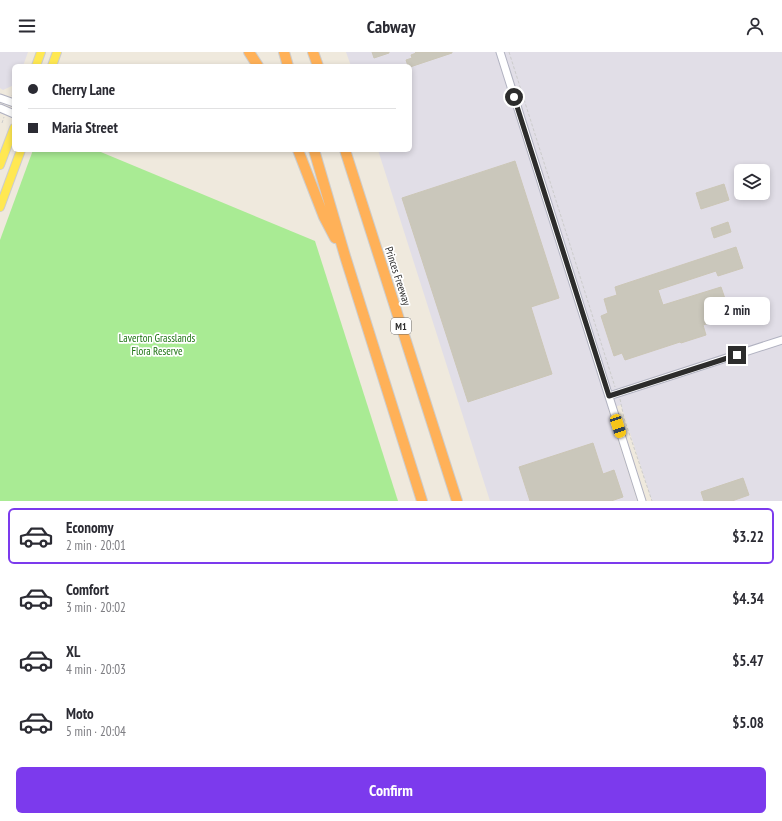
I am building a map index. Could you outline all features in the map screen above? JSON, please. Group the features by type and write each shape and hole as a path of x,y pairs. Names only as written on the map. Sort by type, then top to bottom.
{"highway":[{"path":"249,52 257,64"},
{"path":"284,52 287,64"},
{"path":"314,52 318,64"},
{"path":"299,152 324,217 345,256"},
{"path":"315,152 345,256 422,501"},
{"name":"Princes Freeway","path":"346,152 457,501"}],"main road":[{"path":"37,64 41,52"},
{"path":"53,64 57,52"},
{"path":"0,165 12,133"},
{"path":"0,207 20,152"}],"street":[{"path":"500,52 642,501"},
{"path":"0,98 12,102"},
{"path":"0,108 12,113"},
{"path":"609,396 782,340"}],"path":[{"path":"509,52 621,402 624,418 652,501"}],"shaded area":[{"path":"0,52 28,52 24,64 12,64 12,86 3,90 0,88"},
{"path":"346,52 782,52 782,501 652,501 621,405 608,409 637,501 490,501 379,152 412,152 412,64 350,64"}],"green space":[{"name":"Laverton Grasslands Flora Reserve","path":"32,152 101,152 315,241 398,501 0,501 0,240"}],"building":[{"path":"372,52 389,52 389,53 374,58"},
{"path":"415,52 452,52 412,66 412,64 407,64 406,60 412,58 411,55 416,53"},
{"path":"515,161 559,298 531,307 552,374 468,402 402,198"},
{"path":"724,184 729,200 701,209 696,193"},
{"path":"728,222 731,232 714,238 711,228"},
{"path":"736,247 743,268 718,276 716,271 658,290 663,305 721,287 731,316 703,325 706,335 625,360 622,353 614,356 601,316 608,313 604,299 617,295 615,287"},
{"path":"593,443 603,474 614,470 623,497 611,501 530,501 519,467"},
{"path":"743,478 749,495 732,501 704,501 701,492"}],"route":[{"path":"514,97 609,396 737,355"}]}
